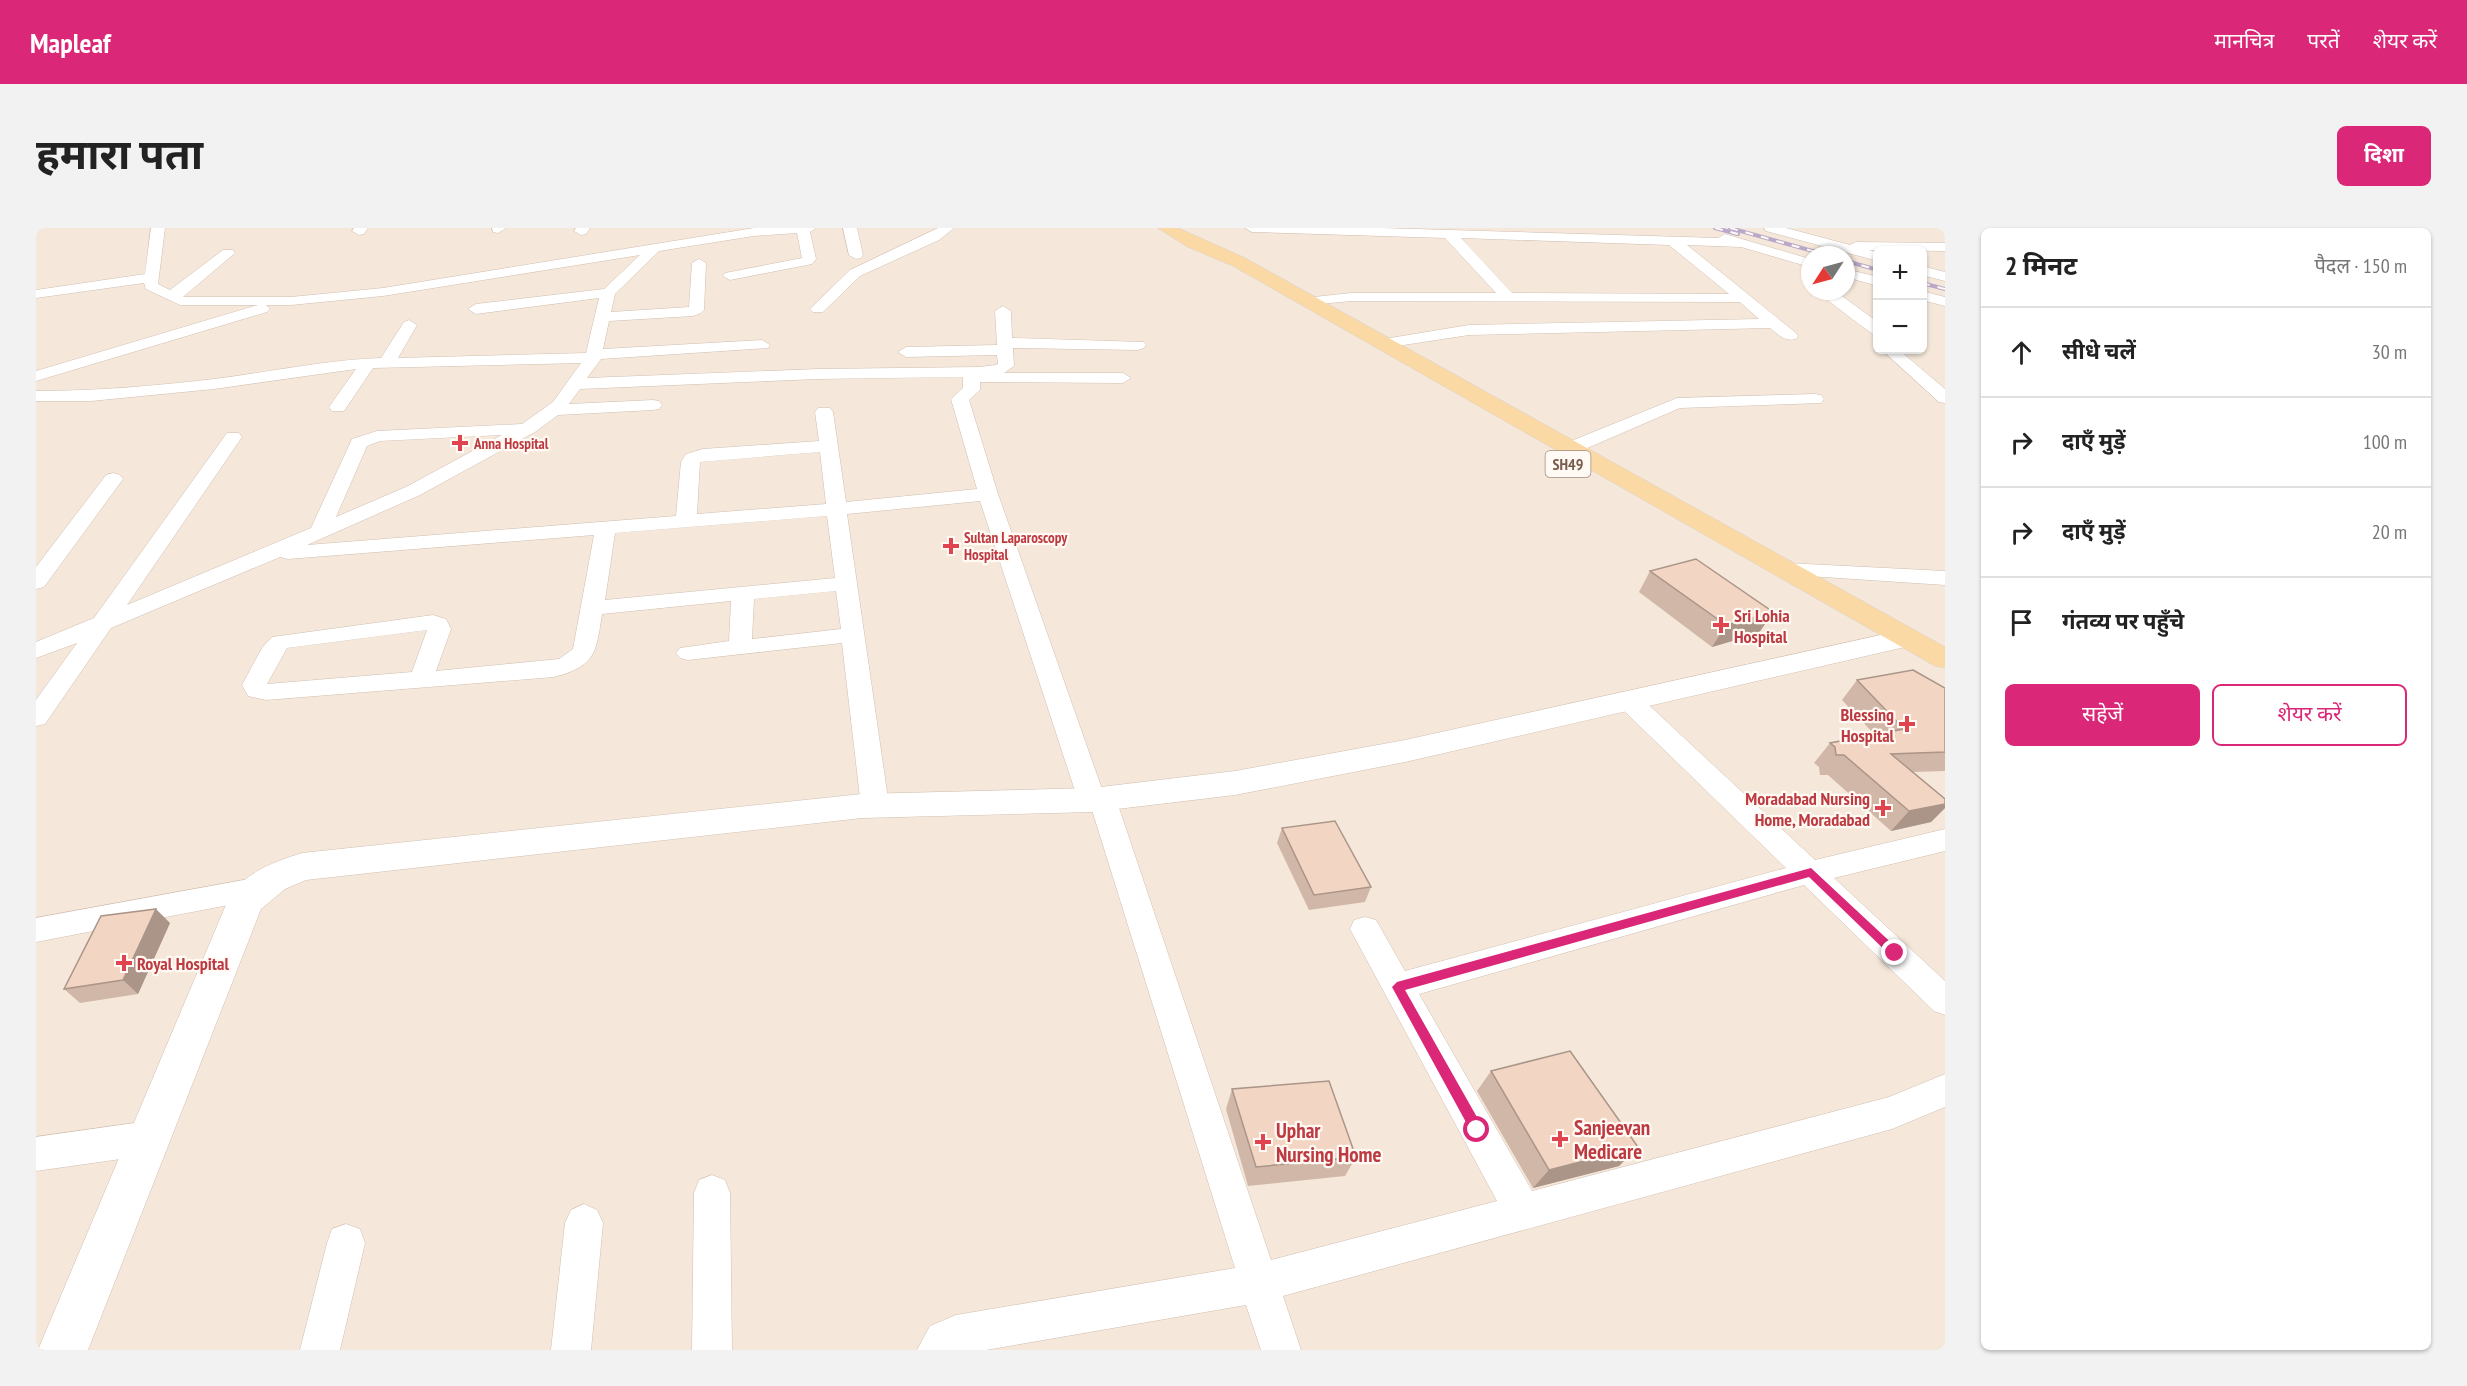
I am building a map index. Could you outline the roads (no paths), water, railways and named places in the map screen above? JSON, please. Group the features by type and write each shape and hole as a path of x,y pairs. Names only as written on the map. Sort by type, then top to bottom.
{"main road":[{"name":"SH49","path":"1167,228 1194,243 1239,262 1310,301 1786,569 1894,641 1945,682"},
{"name":"SH49","path":"1194,243 1219,264 1894,641 1945,659"}],"street":[{"path":"158,228 152,286 180,301 291,300 383,292 754,232 808,228"},
{"path":"733,228 754,232"},
{"path":"730,276 807,261 809,259 802,228"},
{"path":"850,228 856,255"},
{"path":"818,309 855,273 934,237 947,228"},
{"path":"1252,228 1742,243"},
{"path":"1690,228 1767,250 1801,267"},
{"path":"1771,228 1799,232 1835,245 1873,251"},
{"path":"1916,233 1943,247"},
{"path":"1858,234 1873,248"},
{"path":"1450,235 1509,298"},
{"path":"1673,241 1790,336"},
{"path":"36,651 269,554 412,491 526,429 559,406 593,356 608,293 656,247"},
{"path":"1927,248 1943,247"},
{"path":"171,297 228,253"},
{"path":"494,274 497,258"},
{"path":"603,317 696,310 699,263"},
{"path":"1927,271 1945,276"},
{"path":"1855,276 1873,281"},
{"path":"36,294 153,277"},
{"path":"476,309 608,293"},
{"path":"1927,296 1945,302"},
{"path":"1310,301 1339,297 1742,297"},
{"path":"1421,297 1454,331"},
{"path":"36,376 291,300"},
{"path":"1838,300 1873,326"},
{"path":"974,375 1006,366 1003,311"},
{"path":"1384,343 1454,331 1773,323"},
{"path":"386,364 410,325"},
{"path":"36,396 113,394 214,384 348,364 593,356 762,345"},
{"path":"906,352 1004,347 1138,345"},
{"path":"1895,354 1945,398"},
{"path":"338,407 368,364"},
{"path":"574,384 818,375 1123,378"},
{"path":"974,375 971,390 960,399 988,494 1097,800 1281,1350"},
{"path":"1571,448 1677,403 1815,399"},
{"path":"553,410 653,405"},
{"path":"824,412 875,806"},
{"path":"320,531 359,443 366,439 377,436 526,429"},
{"path":"36,718 107,620 233,437"},
{"path":"686,520 690,462 693,458 704,455 828,446"},
{"path":"36,582 113,479"},
{"path":"269,554 836,509 988,494"},
{"path":"421,680 439,629 438,624 433,622 280,642 274,648 254,685 257,690 267,692 421,680 554,669 567,665 579,659 585,650 606,526"},
{"path":"1786,569 1945,578"},
{"path":"592,608 846,583"},
{"path":"740,647 743,593"},
{"path":"688,653 853,635"},
{"path":"63,1350 246,900 272,879 302,867 875,806 1097,800 1234,783 1394,753 1894,641"},
{"path":"1628,700 1945,1001"},
{"path":"1397,987 1811,873 1945,840"},
{"path":"36,930 260,889"},
{"path":"1365,929 1523,1212"},
{"path":"937,1350 944,1340 956,1335 1259,1283 1892,1113 1945,1090"},
{"path":"36,1154 149,1138"},
{"path":"712,1193 712,1350"},
{"path":"571,1350 584,1223"},
{"path":"320,1350 346,1243"}],"railway":[{"path":"1715,228 1738,234"},
{"path":"1730,228 1801,248"},
{"path":"1855,264 1873,269"},
{"path":"1927,284 1945,289"}],"place":[{"name":"Anna Hospital","path":"460,443"},
{"name":"Sultan Laparoscopy Hospital","path":"951,546"},
{"name":"Sri Lohia Hospital","path":"1721,625"},
{"name":"Blessing Hospital","path":"1907,724"},
{"name":"Moradabad Nursing Home, Moradabad","path":"1883,808"},
{"name":"Royal Hospital","path":"124,963"},
{"name":"Sanjeevan Medicare","path":"1560,1139"},
{"name":"Uphar Nursing Home","path":"1263,1142"}]}
